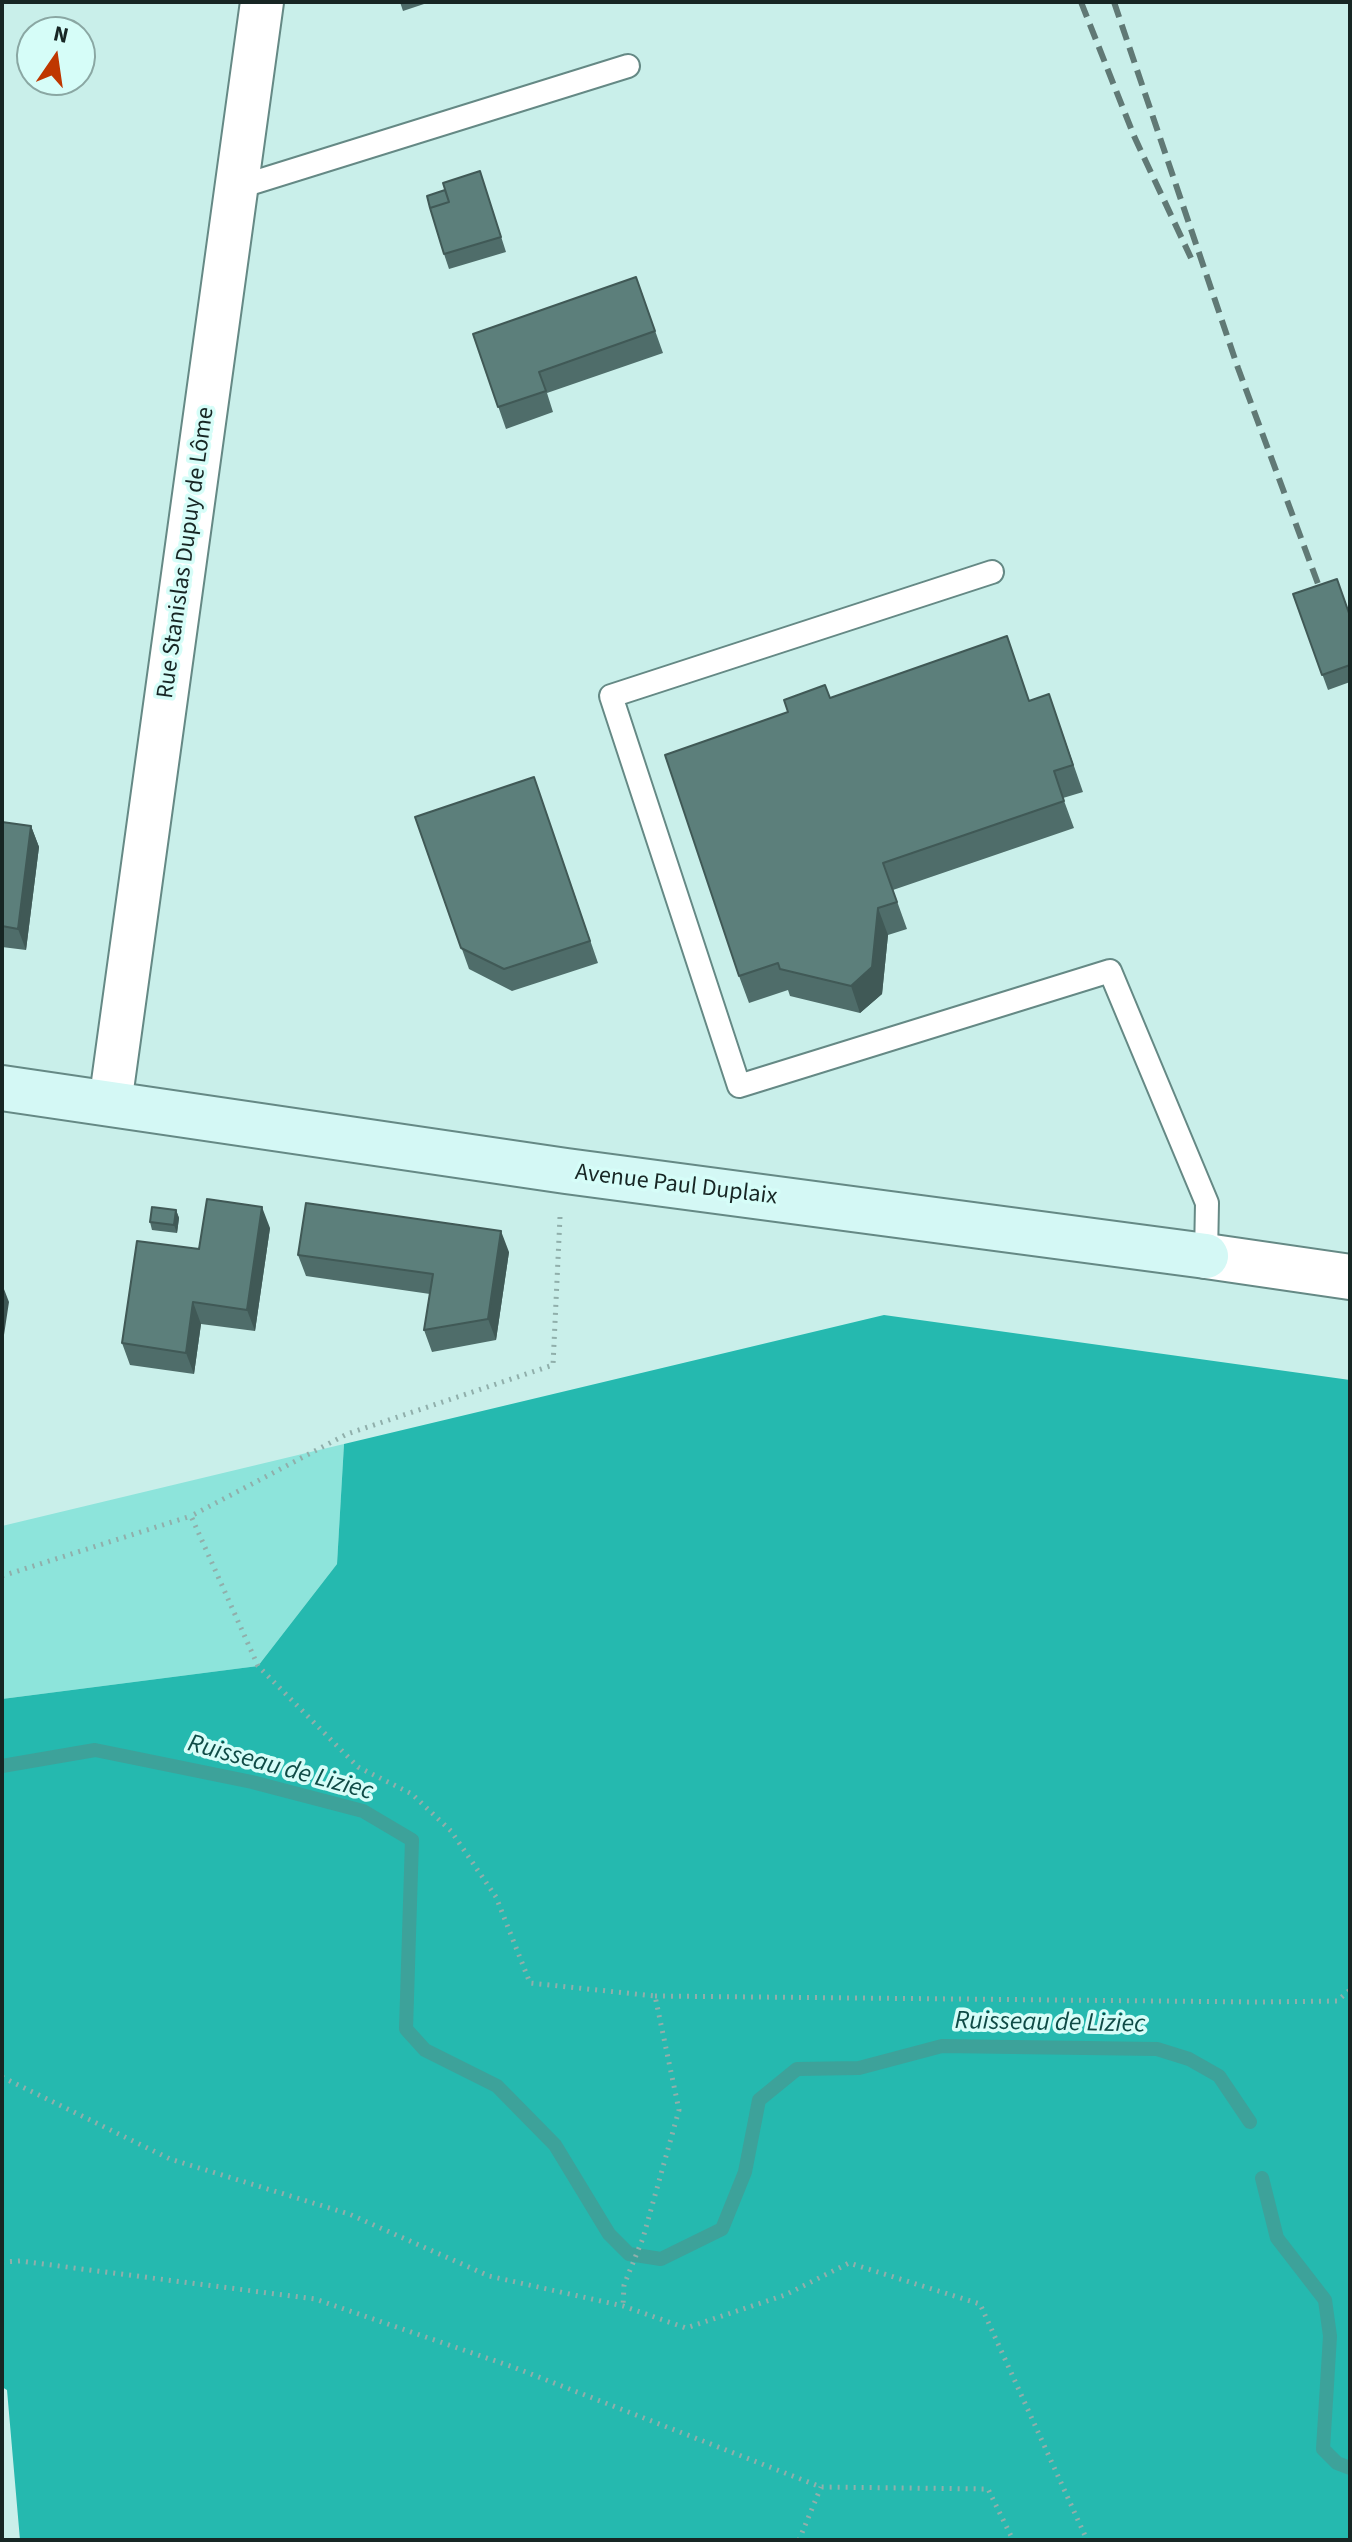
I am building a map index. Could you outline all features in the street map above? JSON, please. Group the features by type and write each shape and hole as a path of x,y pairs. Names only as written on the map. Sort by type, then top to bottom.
{"main road":[{"name":"Avenue Paul Duplaix","path":"2,1088 566,1171 1206,1256"}],"street":[{"name":"Rue Stanislas Dupuy de Lôme","path":"110,1104 262,2"},
{"name":"Avenue Paul Duplaix","path":"1206,1256 1350,1277"}],"lane":[{"path":"236,188 628,66"},
{"path":"992,572 611,696 739,1086 1110,971 1207,1203 1206,1256"}],"path":[{"path":"2,1576 191,1516 347,1434 553,1365 560,1217"},
{"path":"191,1516 258,1666 358,1767 412,1794 451,1831 496,1897 530,1983 655,1996 1274,2002 1337,2001 1350,1990"},
{"path":"623,2306 624,2285 643,2238 679,2110 655,1996"},
{"path":"2,2077 170,2159 349,2214 489,2276 623,2306 686,2328 785,2295 849,2263 980,2304 1087,2540"},
{"path":"2,2262 20,2261 315,2299 513,2367 821,2487 988,2489 1013,2540"},
{"path":"799,2540 821,2487"}],"shaded area":[{"path":"884,1315 1350,1380 1350,2540 20,2540 7,2390 2,2387 2,1699 258,1666 337,1564 344,1444"},
{"path":"344,1444 337,1564 258,1666 2,1699 2,1526"}],"building":[{"path":"480,171 501,237 444,254 430,208 449,202 443,183"},
{"path":"445,190 449,202 430,208 427,196"},
{"path":"636,277 655,331 539,372 546,391 498,407 473,334"},
{"path":"1337,579 1350,616 1350,665 1322,675 1293,594"},
{"path":"1007,636 1029,701 1049,694 1073,765 1054,771 1064,801 883,863 897,902 878,908 872,967 851,986 780,969 778,963 739,976 665,755 788,712 784,700 825,685 830,698"},
{"path":"534,777 590,941 504,969 461,948 415,817"},
{"path":"2,822 31,826 18,929 2,926"},
{"path":"207,1199 262,1207 247,1310 193,1302 186,1353 122,1343 137,1241 199,1249"},
{"path":"306,1203 501,1231 488,1319 424,1330 433,1274 298,1255"},
{"path":"152,1207 176,1210 174,1225 150,1222"}],"waterway":[{"name":"Ruisseau de Liziec","path":"2,1766 95,1750 252,1782 363,1811 412,1840 406,2029 425,2050 497,2086 555,2145 609,2234 629,2254 661,2259 722,2229 745,2172 759,2100 797,2069 859,2068 942,2046 1157,2049 1189,2059 1219,2076 1250,2122"},
{"name":"Ruisseau de Liziec","path":"1262,2178 1277,2238 1325,2300 1330,2336 1323,2449 1337,2463 1350,2468"}],"railway":[{"path":"1081,2 1134,136 1191,258"},
{"path":"1114,2 1238,368 1324,600"}]}
